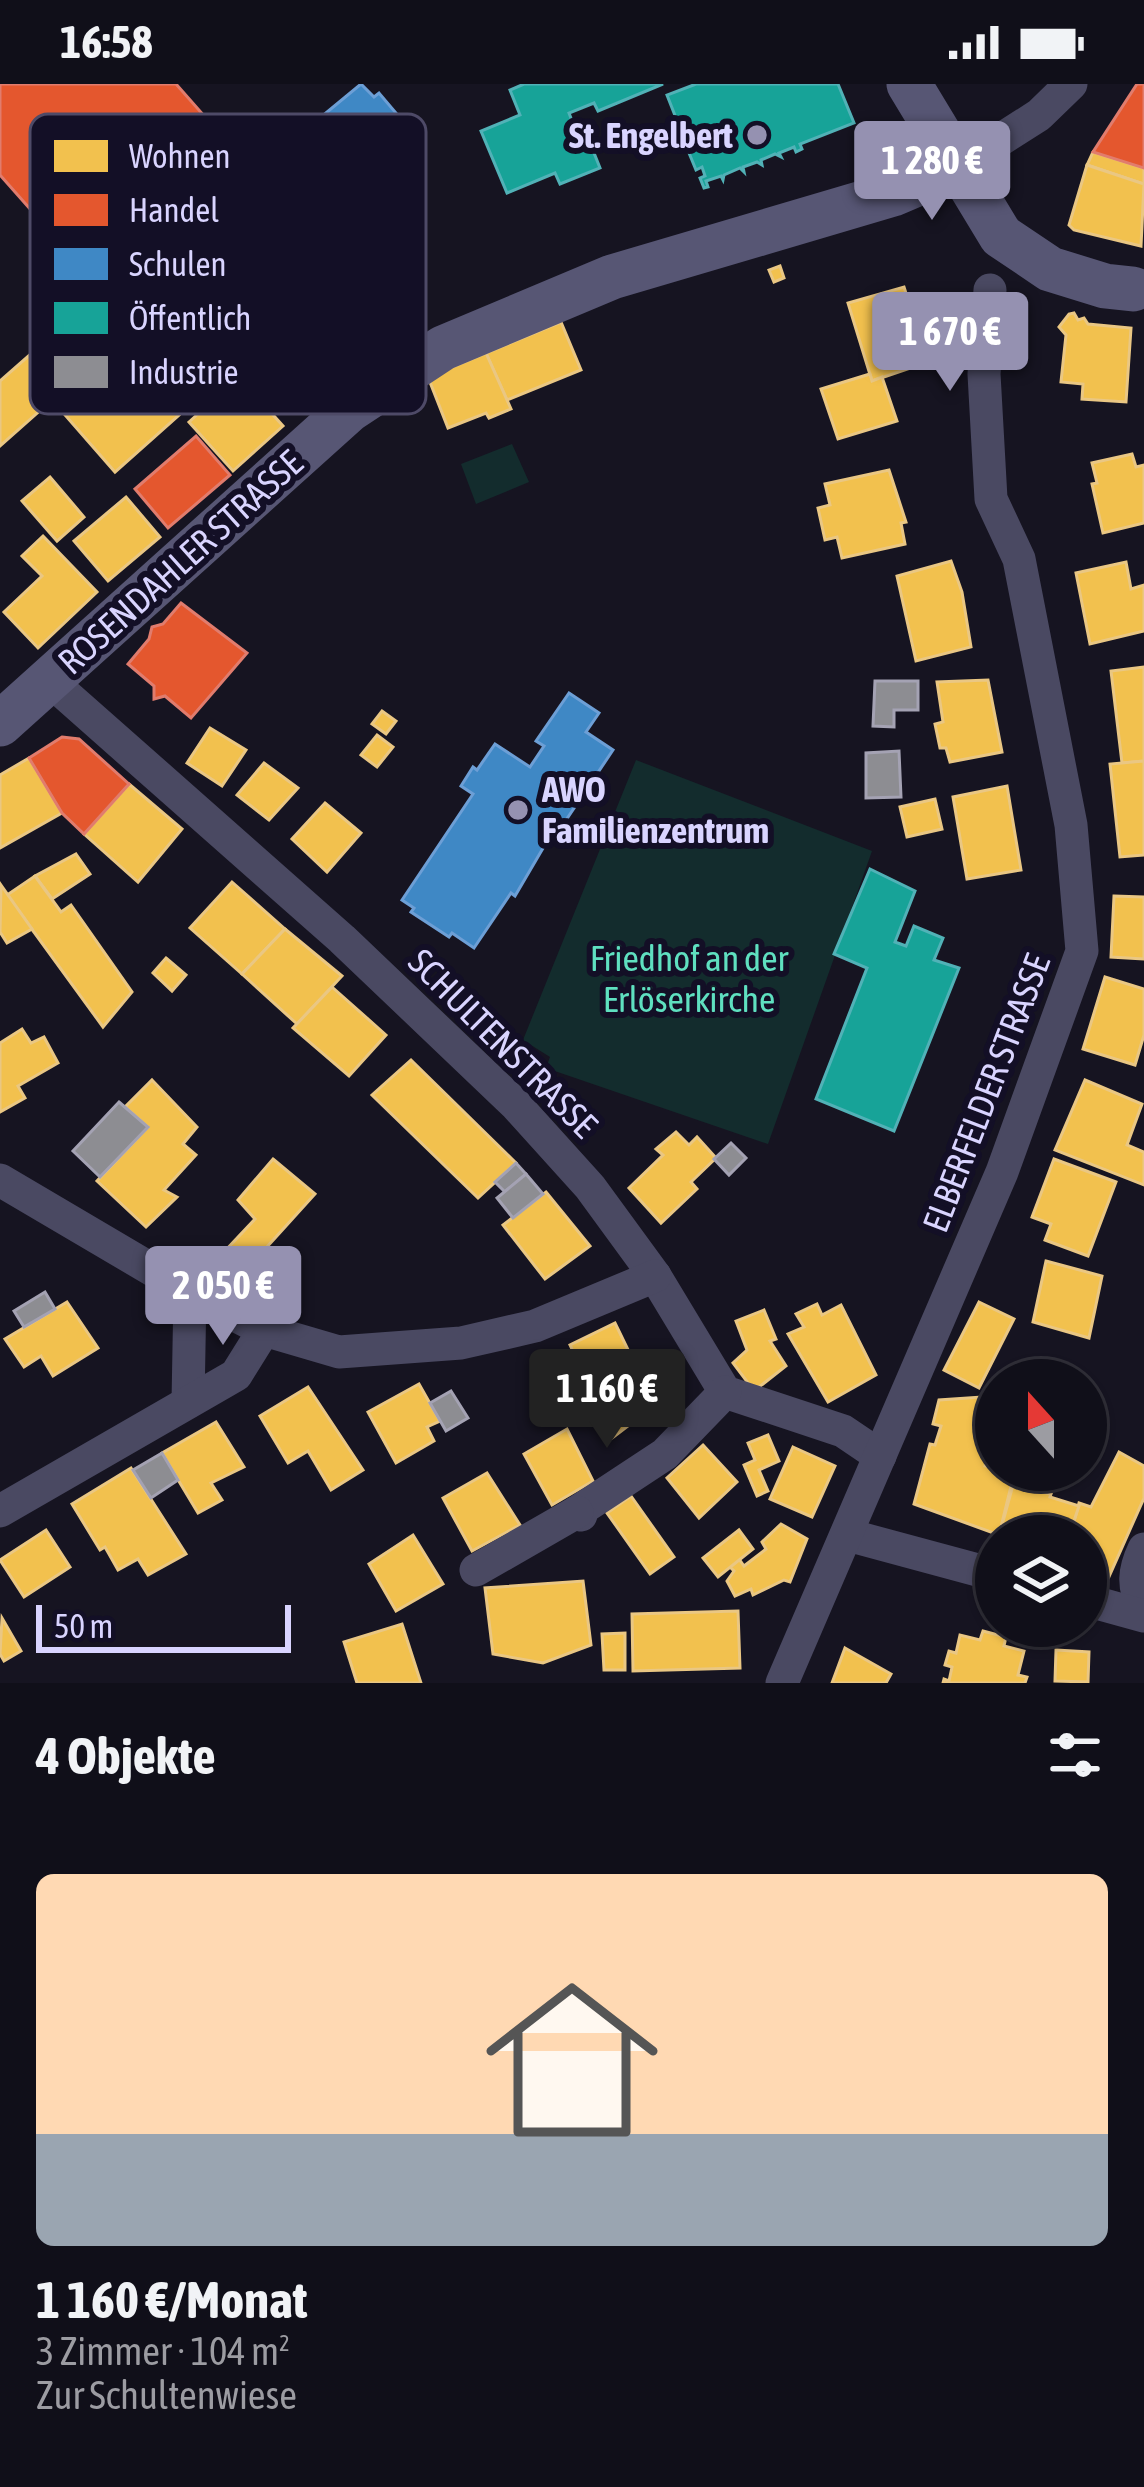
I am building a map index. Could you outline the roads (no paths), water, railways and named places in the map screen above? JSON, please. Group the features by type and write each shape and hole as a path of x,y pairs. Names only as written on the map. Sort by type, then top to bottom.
{"main road":[{"path":"909,84 1001,236 1051,268 1133,290"},
{"name":"ROSENDAHLER STRASSE","path":"427,358 525,310 612,277 893,194 961,165"},
{"name":"ROSENDAHLER STRASSE","path":"0,724 346,414"}],"street":[{"path":"961,165 1039,115 1071,84"},
{"name":"ELBERFELDER STRASSE","path":"782,1683 1002,1172 1082,952 1071,826 1024,582 991,499 984,374 990,290"},
{"name":"SCHULTENSTRASSE","path":"49,680 342,939 515,1104 590,1187 655,1276 724,1392"},
{"path":"0,1180 264,1330 339,1352 461,1343 535,1326 655,1276"},
{"path":"188,1402 190,1292"},
{"path":"0,1510 236,1376 264,1330"},
{"path":"476,1570 579,1513 665,1454 724,1392 843,1431 880,1456"},
{"path":"848,1535 975,1569"},
{"path":"1144,1549 1135,1568 1136,1593 1144,1611"},
{"path":"1107,1604 1144,1611"}],"place":[{"name":"St. Engelbert","path":"757,135"},
{"name":"AWO Familienzentrum","path":"518,810"}],"park label":[{"name":"Friedhof an der Erlöserkirche","path":"689,978"}]}
